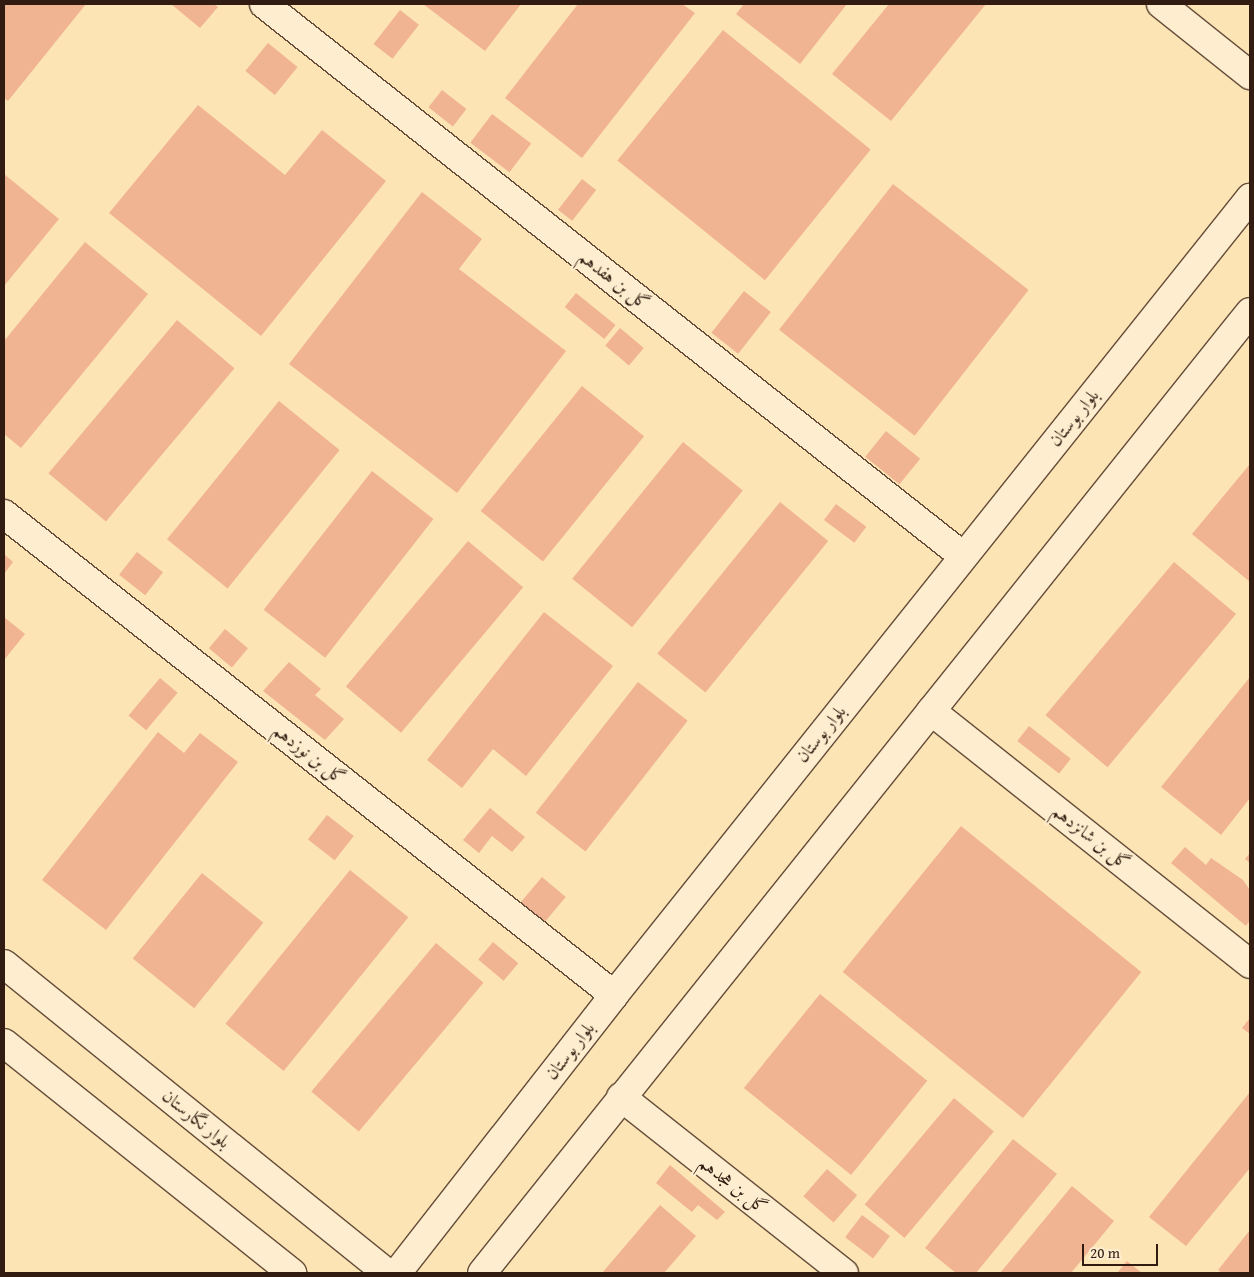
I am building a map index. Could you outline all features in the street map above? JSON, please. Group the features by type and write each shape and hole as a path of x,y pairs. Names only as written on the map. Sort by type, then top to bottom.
{"street":[{"name":"گل بن هفدهم","path":"264,4 963,556"},
{"path":"1161,4 1250,75"},
{"name":"بلوار بوستان","path":"397,1273 614,995 1250,198"},
{"path":"482,1273 1250,312"},
{"name":"گل بن نوزدهم","path":"4,514 614,995"},
{"name":"گل بن شانزدهم","path":"931,711 1250,964"},
{"name":"بلوار نگارستان","path":"4,964 388,1273"},
{"path":"4,1043 292,1273"},
{"name":"گل بن هجدهم","path":"622,1097 844,1273"},
{"path":"248,1238 266,1273"}],"building":[{"path":"4,4 86,4 8,101 4,98"},
{"path":"171,4 214,4 218,7 200,28"},
{"path":"423,4 521,4 485,51"},
{"path":"578,4 682,4 695,13 582,158 505,98"},
{"path":"744,4 847,4 800,64 736,14"},
{"path":"889,4 986,4 891,121 832,74"},
{"path":"400,10 419,25 392,59 374,44"},
{"path":"723,30 871,150 765,280 617,161"},
{"path":"268,43 298,67 275,95 245,71"},
{"path":"442,90 466,109 453,126 428,107"},
{"path":"198,105 285,175 322,130 386,181 261,336 109,213"},
{"path":"492,114 531,143 509,172 470,143"},
{"path":"4,174 59,219 4,286"},
{"path":"582,179 596,190 572,221 558,210"},
{"path":"893,184 1029,290 915,436 779,330"},
{"path":"422,192 482,239 459,269 566,351 457,493 289,364"},
{"path":"85,242 148,294 21,448 4,434 4,341"},
{"path":"744,291 771,312 738,354 711,333"},
{"path":"576,293 616,325 604,339 565,307"},
{"path":"177,320 234,368 106,521 48,473"},
{"path":"620,328 644,348 629,366 605,346"},
{"path":"582,386 644,436 543,561 481,511"},
{"path":"279,401 340,450 228,588 167,539"},
{"path":"886,431 920,459 899,484 865,457"},
{"path":"683,442 743,490 632,627 572,579"},
{"path":"1250,464 1250,582 1192,534"},
{"path":"372,471 433,519 325,658 264,610"},
{"path":"780,502 828,541 705,693 657,654"},
{"path":"836,504 866,527 854,543 824,520"},
{"path":"468,541 523,587 401,733 346,687"},
{"path":"137,552 163,572 145,595 119,575"},
{"path":"4,554 13,562 4,574"},
{"path":"1174,562 1236,614 1107,767 1045,715"},
{"path":"544,612 613,666 526,776 493,749 462,788 427,760"},
{"path":"4,617 25,634 4,660"},
{"path":"225,629 248,648 232,667 209,648"},
{"path":"289,662 321,689 315,695 344,719 325,740 263,691"},
{"path":"1250,677 1250,798 1221,835 1161,787"},
{"path":"160,678 178,693 146,730 129,716"},
{"path":"638,682 688,721 585,852 536,813"},
{"path":"1029,726 1071,759 1059,774 1017,741"},
{"path":"158,732 184,753 200,733 238,762 106,930 42,880"},
{"path":"490,808 525,837 512,852 492,836 479,853 463,840"},
{"path":"327,815 354,836 335,860 308,839"},
{"path":"961,826 1141,972 1023,1118 843,972"},
{"path":"1185,847 1206,865 1211,858 1243,880 1250,890 1250,920 1246,926 1171,863"},
{"path":"1250,853 1250,863 1245,859"},
{"path":"350,870 408,917 284,1071 225,1024"},
{"path":"202,873 263,923 194,1008 133,958"},
{"path":"542,877 566,897 545,922 521,902"},
{"path":"493,942 518,963 503,981 478,960"},
{"path":"436,943 483,983 359,1131 311,1092"},
{"path":"820,994 927,1081 851,1175 744,1088"},
{"path":"1250,1018 1250,1034 1242,1028"},
{"path":"1250,1092 1250,1168 1186,1246 1149,1217"},
{"path":"954,1098 994,1131 904,1238 865,1204"},
{"path":"1013,1139 1057,1174 976,1273 956,1273 925,1248"},
{"path":"670,1165 725,1212 717,1220 698,1205 692,1212 656,1183"},
{"path":"827,1169 857,1195 834,1222 803,1196"},
{"path":"1072,1186 1114,1221 1071,1273 1000,1273"},
{"path":"660,1205 696,1236 664,1273 602,1273"},
{"path":"862,1215 890,1236 873,1258 845,1237"},
{"path":"1250,1230 1250,1273 1222,1273 1218,1270"},
{"path":"1127,1261 1142,1273 1117,1273"}]}
